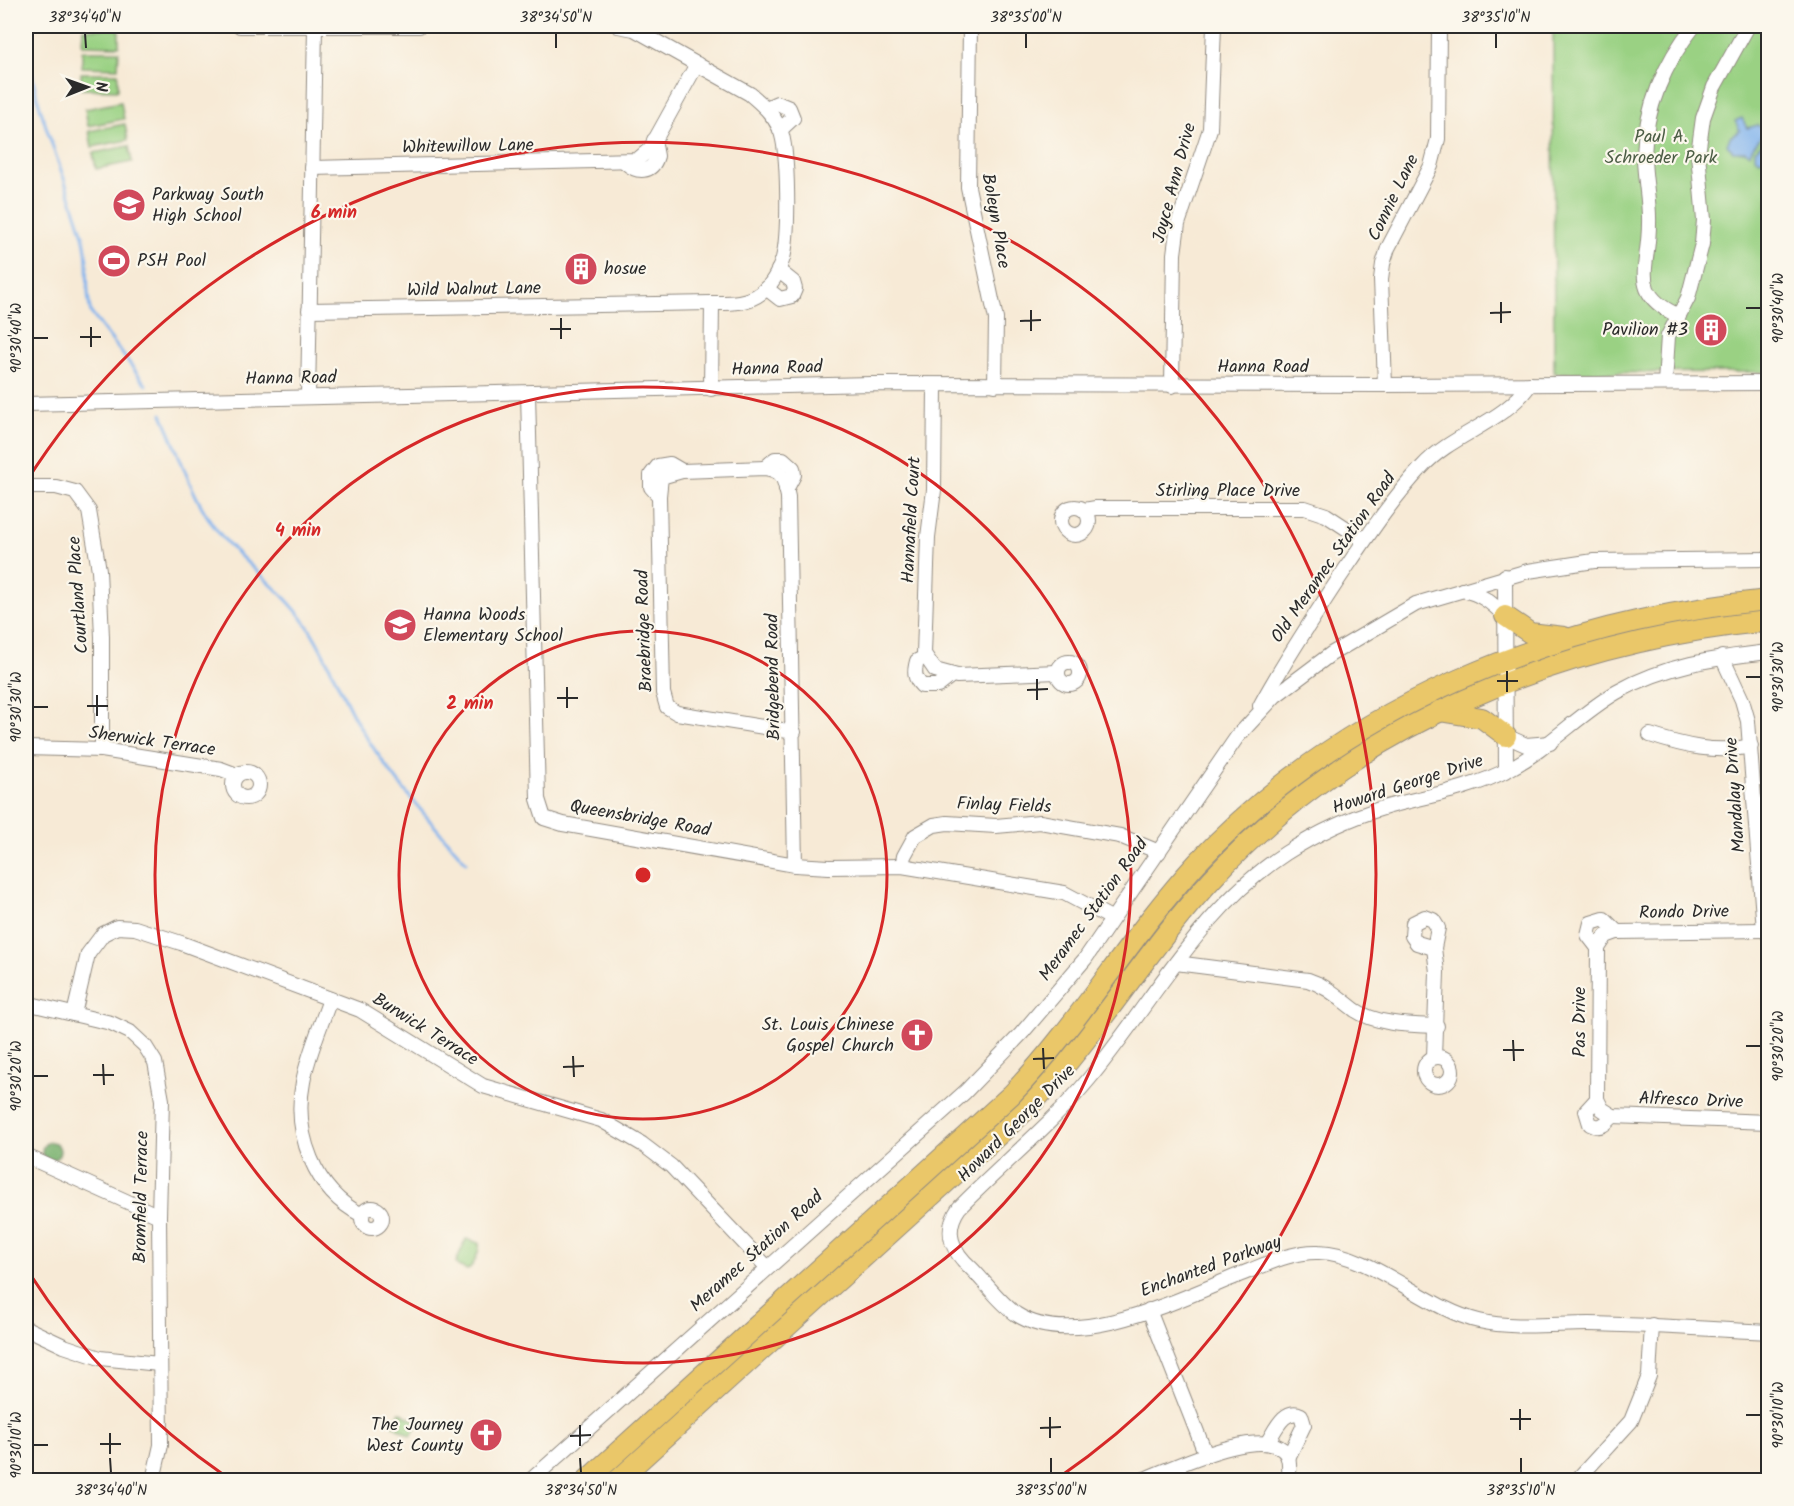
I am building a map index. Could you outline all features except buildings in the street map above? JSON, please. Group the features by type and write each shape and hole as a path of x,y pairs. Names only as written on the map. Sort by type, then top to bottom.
{"highway":[{"path":"587,1480 1011,1095 1061,1040 1173,891 1249,813 1306,766 1368,725 1433,690 1506,660 1573,638 1677,613 1768,600"},
{"path":"1505,616 1530,633 1573,638"},
{"path":"618,1480 1026,1110 1076,1055 1188,906 1266,826 1350,762 1439,711 1506,682 1577,658 1647,641 1768,621"},
{"path":"1439,711 1482,718 1506,736"}],"street":[{"path":"240,26 419,26"},
{"path":"618,26 634,29 750,94 766,108 780,130 786,164 784,246 778,270 766,288 780,299 792,296 795,289 793,282 778,270"},
{"name":"Boleyn Place","path":"970,26 968,187 996,319 995,385"},
{"name":"Joyce Ann Drive","path":"1172,386 1175,246 1178,224 1210,129 1214,26"},
{"name":"Connie Lane","path":"1385,385 1381,279 1388,249 1431,166 1438,139 1439,26"},
{"path":"1679,316 1661,308 1651,299 1646,288 1644,266 1649,223 1645,144 1661,78 1694,26"},
{"path":"1665,383 1666,345 1696,276 1702,244 1704,220 1698,154 1703,118 1714,87 1748,26"},
{"path":"308,397 315,27"},
{"name":"Whitewillow Lane","path":"312,168 625,162 643,155 654,140 697,64"},
{"name":"Wild Walnut Lane","path":"309,310 712,303 751,299 766,288"},
{"path":"711,389 712,303"},
{"path":"1530,384 1768,383"},
{"name":"Hanna Road","path":"26,404 872,384 1172,386 1530,384"},
{"name":"Old Meramec Station Road","path":"1254,719 1284,660 1364,540 1422,467 1469,432 1509,408 1530,384"},
{"name":"Hannafield Court","path":"935,386 934,490 928,537 925,657 917,661 914,671 917,681 922,686 938,686 952,675 1058,672"},
{"name":"Queensbridge Road","path":"528,393 540,810 544,818 563,824 795,865 902,866 1064,893 1111,918"},
{"name":"Braebridge Road","path":"658,496 651,487 651,475 658,466 670,464 682,471"},
{"name":"Bridgebend Road","path":"661,477 682,471 765,468 778,470 783,475 786,490 794,732 795,865"},
{"name":"Braebridge Road","path":"661,477 658,496 663,693 667,707 676,713 794,732"},
{"name":"Courtland Place","path":"26,487 56,487 75,492 89,511 100,592 102,750"},
{"name":"Stirling Place Drive","path":"1084,510 1096,508 1305,508 1326,515 1364,540"},
{"name":"Meramec Station Road","path":"531,1480 965,1092 1055,995 1085,958 1238,737 1275,696 1331,654 1416,604 1505,576 1566,563 1594,561 1768,559"},
{"path":"1505,576 1506,771"},
{"path":"1460,589 1478,594 1505,616"},
{"name":"Howard George Drive","path":"950,1228 959,1208 1070,1102 1112,1050 1206,923 1244,886 1301,844 1381,808 1464,787 1506,771 1551,743 1600,704 1636,683 1673,668 1722,657 1768,652"},
{"path":"925,657 935,670 952,675"},
{"name":"Mandalay Drive","path":"1722,657 1742,700 1748,721 1766,932"},
{"path":"1650,735 1700,748 1736,749 1751,746"},
{"path":"1506,736 1526,745 1551,743"},
{"name":"Sherwick Terrace","path":"26,748 102,750 221,769 237,775"},
{"name":"Finlay Fields","path":"902,866 904,856 915,836 934,825 947,823 996,826 1040,822 1120,836 1159,852"},
{"name":"Burwick Terrace","path":"74,1014 88,954 103,934 117,927 135,928 181,943 360,1010 483,1086 600,1120 642,1144 671,1166 767,1267"},
{"name":"Rondo Drive","path":"1607,939 1766,932"},
{"name":"Pas Drive","path":"1604,1108 1607,939"},
{"path":"1434,948 1437,972 1437,1026 1434,1057"},
{"path":"1176,963 1308,980 1321,984 1355,1010 1370,1017 1408,1025 1437,1026"},
{"path":"330,999 303,1083 303,1132 314,1166 325,1186 343,1204 362,1215"},
{"name":"Bromfield Terrace","path":"26,1003 111,1023 130,1032 145,1046 155,1062 162,1100 159,1216 161,1445 153,1480"},
{"name":"Alfresco Drive","path":"1604,1108 1768,1122"},
{"path":"26,1156 159,1216"},
{"name":"Enchanted Parkway","path":"950,1228 951,1241 957,1253 1005,1304 1031,1322 1050,1326 1082,1326 1113,1322 1276,1260 1318,1252 1349,1258 1404,1286 1445,1311 1483,1322 1652,1325 1768,1332"},
{"path":"1149,1310 1206,1455"},
{"path":"1577,1480 1631,1421 1649,1376 1652,1325"},
{"path":"26,1328 64,1346 100,1358 159,1364"},
{"path":"1267,1443 1287,1414 1294,1412 1301,1415 1304,1425 1288,1458"},
{"path":"1142,1480 1206,1455 1256,1442 1267,1443 1284,1451 1288,1458 1289,1480"}],"green space":[{"name":"Paul A. Schroeder Park","path":"1553,26 1768,26 1768,372 1554,373"},
{"path":"83,29 119,29 119,46 82,45"},
{"path":"82,51 119,51 118,68 82,67"},
{"path":"81,73 118,73 118,90 81,89"},
{"path":"121,102 124,119 88,126 85,109"},
{"path":"125,124 128,140 92,147 89,131"},
{"path":"129,146 132,162 96,169 93,153"},
{"path":"47,1142 55,1142 60,1147 58,1158 47,1160 42,1155 42,1147"},
{"path":"466,1239 479,1243 476,1258 467,1270 458,1266 456,1262"},
{"path":"400,1412 416,1421 414,1425 417,1426 411,1436 393,1425"}],"water":[{"path":"1742,118 1747,128 1758,125 1764,130 1750,154 1745,151 1733,151 1727,145 1730,137 1740,131 1735,121"},
{"path":"1768,130 1768,158 1760,160 1755,157 1755,150 1763,142"}],"waterway":[{"path":"26,39 42,114 85,245 91,313 146,385"},
{"path":"162,414 193,491 209,519 229,545 297,611 321,648 357,722 381,759 408,795 466,862"}],"place":[{"name":"Parkway South High School","path":"129,205"},
{"name":"PSH Pool","path":"114,261"},
{"name":"hosue","path":"581,269"},
{"name":"Pavilion #3","path":"1711,330"},
{"name":"Hanna Woods Elementary School","path":"400,625"},
{"name":"St. Louis Chinese Gospel Church","path":"917,1035"},
{"name":"The Journey West County","path":"486,1435"}]}
